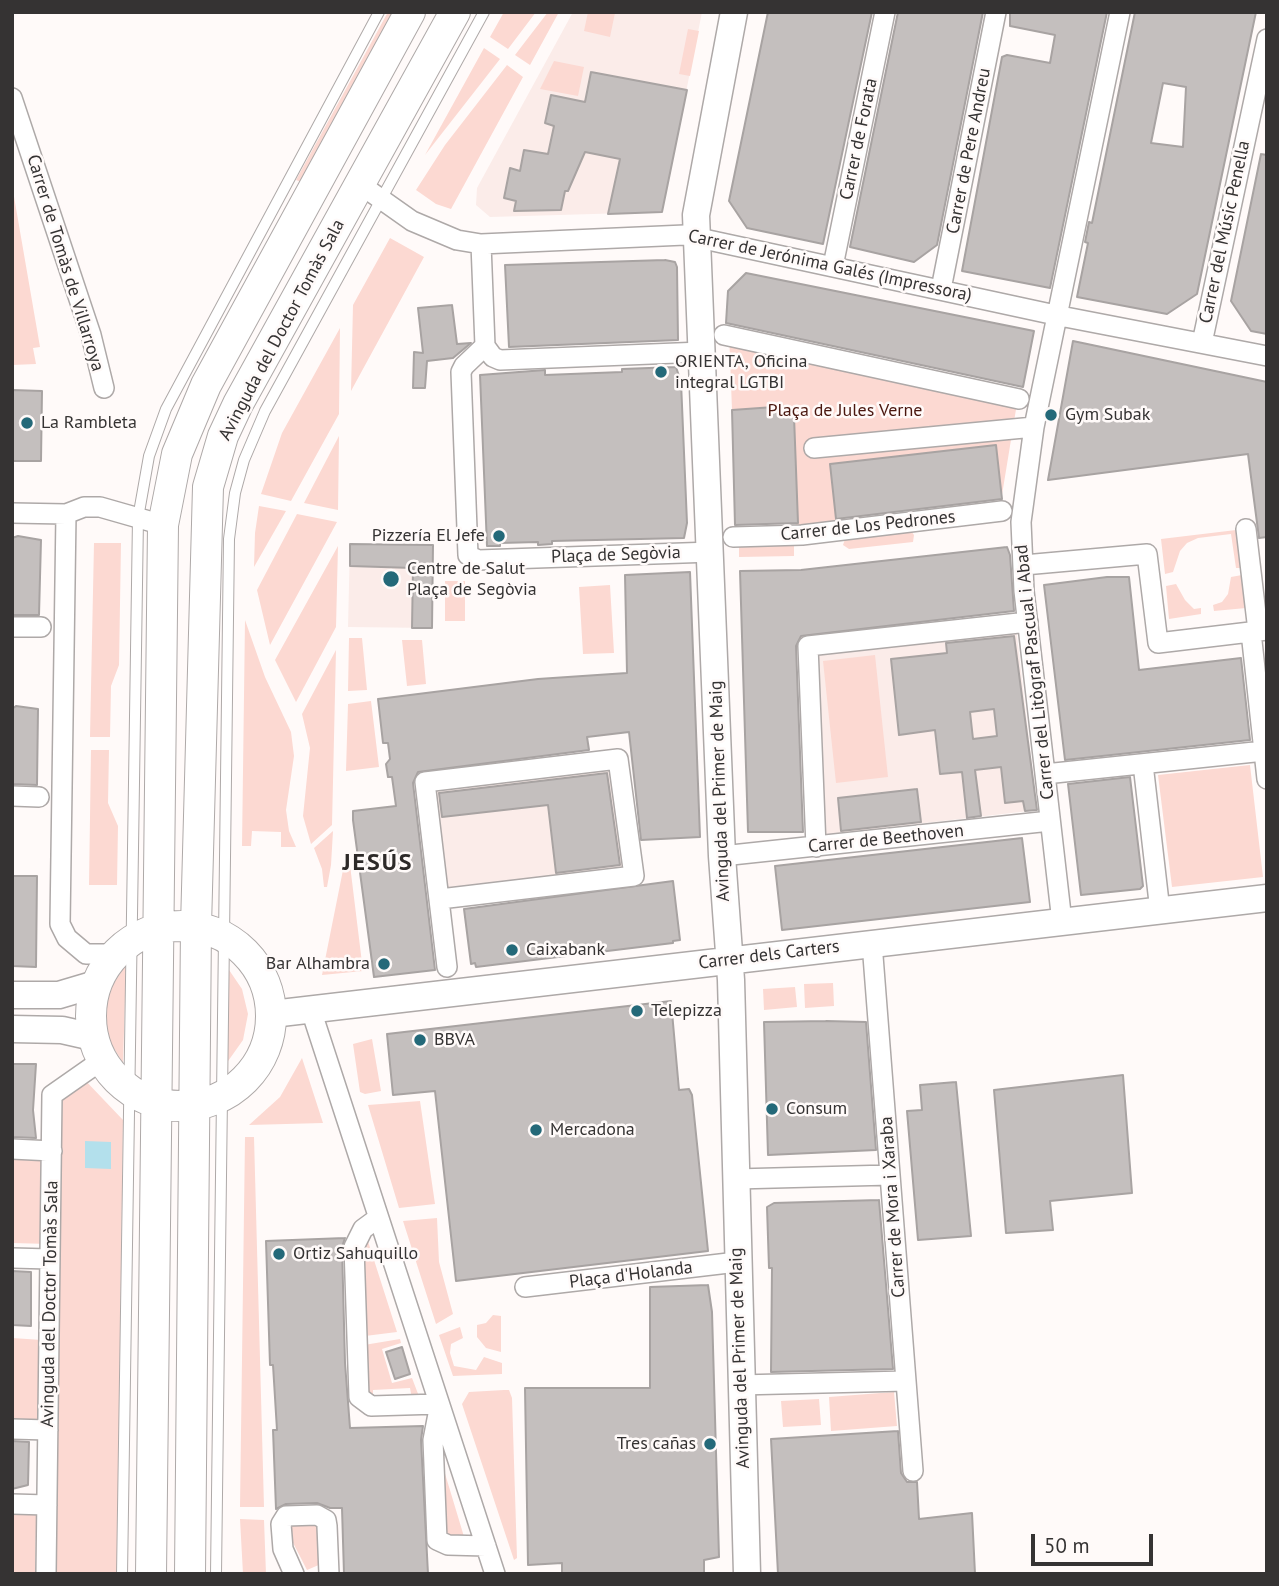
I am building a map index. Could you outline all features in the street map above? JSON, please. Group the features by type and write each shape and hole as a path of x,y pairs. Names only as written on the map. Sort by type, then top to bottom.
{"main road":[{"path":"151,1574 160,928 150,522 201,395 410,12"},
{"name":"Avinguda del Doctor Tomàs Sala","path":"190,1574 209,1102 196,926 208,487 223,436 238,404 371,192 455,12"},
{"path":"196,926 224,936 244,951 263,977 272,1014 270,1035 264,1054 239,1087 209,1102 159,1104 130,1091 98,1048 91,1009 96,984 122,948 160,928 196,926"}],"street":[{"name":"Avinguda del Primer de Maig","path":"734,12 696,201 702,352 722,545 722,856 731,980 747,1574"},
{"name":"Carrer de Forata","path":"833,266 886,12"},
{"name":"Carrer de Pere Andreu","path":"941,289 996,12"},
{"name":"Carrer del Litògraf Pascual i Abad","path":"1062,922 1028,622 1021,522 1034,427 1060,316 1120,12"},
{"name":"Carrer del Músic Penella","path":"1202,343 1267,39"},
{"name":"Carrer de Tomàs de Villarroya","path":"12,98 91,335 104,388"},
{"name":"Carrer de Jerónima Galés (Impressora)","path":"371,192 428,229 481,244 668,235 697,237 1060,316 1267,356"},
{"path":"481,244 485,346 493,357 500,360 702,352"},
{"path":"724,335 1019,399"},
{"name":"Plaça de Segòvia","path":"485,346 461,372 468,555 478,560 722,545"},
{"path":"814,448 1034,427"},
{"path":"12,513 66,514 84,507 100,507 150,522"},
{"name":"Carrer de Los Pedrones","path":"722,545 1002,511"},
{"path":"66,514 60,924 67,938 86,954 122,948"},
{"path":"1246,529 1259,631 1267,779"},
{"path":"1024,565 1147,554 1158,643 1259,631"},
{"path":"816,847 808,646 1028,622"},
{"path":"12,627 41,627"},
{"path":"1045,774 1264,751"},
{"path":"440,899 634,876 618,759 425,782 447,967"},
{"path":"1143,764 1160,911"},
{"path":"12,796 39,797"},
{"name":"Carrer de Beethoven","path":"722,856 1050,821"},
{"name":"Carrer dels Carters","path":"272,1014 1267,898"},
{"name":"Carrer de Mora i Xaraba","path":"872,943 913,1471"},
{"path":"12,995 59,995 96,984"},
{"path":"25,1029 46,1022 48,1007 39,996"},
{"path":"311,1010 495,1574"},
{"path":"25,1029 98,1048"},
{"name":"Avinguda del Doctor Tomàs Sala","path":"46,1574 52,1095 98,1048"},
{"path":"12,1149 52,1151"},
{"path":"736,1179 890,1175"},
{"path":"378,1218 363,1230 354,1247 359,1397 371,1406 439,1406"},
{"path":"12,1258 50,1259"},
{"name":"Plaça d'Holanda","path":"525,1287 737,1262"},
{"path":"740,1385 906,1381"},
{"path":"439,1406 433,1440 437,1540 448,1545 486,1546"},
{"path":"12,1429 48,1430"},
{"path":"12,1504 47,1504"},
{"path":"293,1574 283,1549 281,1524 286,1516 317,1516 326,1520 329,1574"}],"lane":[{"path":"122,1574 130,1091 122,948 150,522 149,456 166,409 286,180 379,12"},
{"path":"216,1574 209,1102 224,936 229,539 235,492 248,448 371,192 484,12"}],"shaded area":[{"path":"573,12 702,12 662,212 490,217 476,205 477,188"},
{"name":"Centre de Salut Plaça de Segòvia","path":"350,544 433,545 432,628 348,627"},
{"path":"1016,627 1037,810 822,835 815,651"},
{"path":"613,765 625,867 445,888 433,787"}],"green space":[{"path":"388,12 393,12 301,182 296,180"},
{"path":"504,12 536,12 508,49 490,37"},
{"path":"548,12 559,12 530,65 515,55"},
{"path":"588,12 615,13 610,37 584,31"},
{"path":"688,29 699,31 690,76 679,74"},
{"path":"484,48 500,59 425,155"},
{"path":"554,61 584,67 578,96 540,89"},
{"path":"507,65 523,77 451,209 436,204 416,190 445,145"},
{"path":"12,185 40,347 33,348 36,364 12,365"},
{"path":"390,238 424,257 351,391 353,305"},
{"path":"340,328 339,414 291,501 261,494 282,433"},
{"name":"Plaça de Jules Verne","path":"729,332 1019,391 1000,507 993,448 833,467 839,525 796,530 791,408 732,410"},
{"path":"339,436 338,510 304,503"},
{"path":"259,506 286,511 254,567 255,533"},
{"path":"297,514 337,522 270,645 257,590"},
{"path":"1236,530 1241,568 1236,568 1231,534 1198,538 1187,543 1180,551 1173,572 1165,574 1161,539"},
{"path":"911,531 914,535 913,542 849,549 843,545 845,539"},
{"path":"94,543 121,543 119,665 111,686 110,737 90,737"},
{"path":"794,544 794,556 739,557 739,545"},
{"path":"338,546 336,627 296,702 275,660"},
{"path":"1242,575 1246,608 1214,611 1213,605 1222,602 1228,594 1231,577"},
{"path":"445,581 465,581 465,621 445,621"},
{"path":"1176,584 1194,609 1201,608 1201,614 1169,619 1166,586"},
{"path":"610,585 614,653 583,654 579,587"},
{"path":"245,620 265,677 291,732 294,756 286,810 289,831 296,847 281,847 281,832 252,831 251,846 242,846"},
{"path":"349,638 362,638 367,690 348,691"},
{"path":"402,640 422,640 426,684 407,686"},
{"path":"336,650 332,825 311,844 303,816 310,748 302,714"},
{"path":"875,655 888,777 836,783 823,661"},
{"path":"371,701 379,767 346,771 348,704"},
{"path":"91,750 109,750 108,803 118,826 117,885 89,885"},
{"path":"1250,765 1263,877 1172,887 1158,775"},
{"path":"333,831 331,865 327,887 324,887 322,869 314,848"},
{"path":"344,865 350,865 363,971 322,975"},
{"path":"126,965 123,1063 110,1042 105,1016 109,990"},
{"path":"227,967 242,989 248,1014 243,1040 226,1064"},
{"path":"833,983 834,1006 805,1008 804,984"},
{"path":"795,987 797,1007 764,1010 763,989"},
{"path":"372,1039 381,1091 365,1094 360,1092 353,1044"},
{"path":"302,1058 323,1123 249,1125 280,1097"},
{"path":"83,1078 123,1120 117,1574 52,1574 59,1091"},
{"path":"420,1101 435,1204 399,1208 368,1105"},
{"path":"245,1137 254,1137 264,1507 240,1507"},
{"path":"12,1149 49,1150 49,1244 12,1243"},
{"path":"437,1218 439,1262 453,1314 436,1324 403,1221"},
{"path":"366,1235 397,1332 365,1336 358,1254"},
{"path":"493,1315 501,1316 501,1352 486,1348 477,1337 477,1325 486,1323"},
{"path":"460,1327 463,1338 451,1344 450,1353 454,1366 476,1370 484,1357 502,1363 502,1374 453,1376 439,1335"},
{"path":"12,1338 42,1340 41,1430 12,1429"},
{"path":"400,1339 401,1343 382,1349 392,1383 412,1378 420,1399 412,1399 410,1388 373,1390 373,1400 367,1400 364,1345"},
{"path":"509,1390 512,1398 517,1558 514,1560 462,1404 469,1392"},
{"path":"894,1392 897,1426 831,1431 829,1397"},
{"path":"819,1399 821,1425 783,1427 781,1401"},
{"path":"440,1457 465,1540 444,1539"},
{"path":"12,1509 35,1510 42,1517 42,1527 36,1527 35,1574 12,1574"},
{"path":"240,1519 264,1520 266,1574 243,1574"},
{"path":"289,1524 318,1524 321,1564 307,1570 288,1533"}],"water":[{"path":"85,1141 111,1142 111,1169 85,1168"}],"building":[{"path":"768,12 872,12 823,244 747,228 729,201"},
{"path":"898,12 983,12 937,245 914,262 850,247"},
{"path":"1010,12 1107,12 1050,288 962,271 1002,57 1007,55 1050,63 1055,35 1010,26"},
{"path":"1135,12 1256,12 1197,294 1167,314 1077,297 1088,243 1085,242 1089,222 1092,223","holes":["1163,83 1186,87 1183,147 1151,143"]},
{"path":"591,72 687,90 662,212 608,214 620,159 585,152 568,191 565,191 561,210 514,211 516,201 504,198 510,168 520,171 524,150 548,154 554,126 545,123 551,95 585,102"},
{"path":"1261,154 1267,155 1267,334 1251,331 1231,301"},
{"path":"665,260 675,262 677,267 678,340 509,347 505,265"},
{"path":"746,273 1034,331 1023,387 726,323 728,291"},
{"path":"452,305 457,344 471,343 453,358 427,361 425,388 413,388 414,352 423,353 418,308"},
{"path":"1073,341 1267,382 1267,537 1259,538 1248,454 1048,480"},
{"path":"676,367 681,382 687,523 684,538 552,541 552,544 538,545 538,542 500,543 500,546 487,546 480,375 545,370 545,375 622,372 622,369"},
{"name":"La Rambleta","path":"12,390 42,391 41,461 12,461"},
{"path":"788,406 794,416 798,523 735,525 732,410"},
{"path":"996,445 1002,499 836,519 830,464"},
{"path":"18,536 41,540 39,615 12,615 12,538"},
{"path":"350,544 433,545 432,628 412,628 413,568 350,566"},
{"path":"1007,547 1010,555 1014,611 801,636 796,646 803,832 748,832 740,571 801,570"},
{"path":"690,572 700,837 641,840 629,732 587,737 589,750 418,772 413,783 435,970 374,977 353,811 396,806 392,777 388,777 388,743 383,743 378,699 538,679 627,673 625,575"},
{"path":"1129,577 1139,670 1241,658 1250,740 1065,760 1044,585"},
{"path":"1014,636 1037,810 1025,811 1023,801 1005,803 1001,767 975,770 981,816 967,818 962,772 940,774 935,730 899,735 891,659 947,653 946,643","holes":["994,709 997,736 973,739 970,712"]},
{"path":"16,706 38,709 37,785 12,784 12,709"},
{"path":"607,773 620,865 556,873 548,805 442,817 439,793"},
{"path":"1130,777 1143,886 1140,889 1081,895 1068,784"},
{"path":"917,789 921,822 841,831 838,798"},
{"path":"1022,838 1030,902 782,930 775,866"},
{"path":"12,876 37,876 36,967 12,966"},
{"path":"673,881 680,940 673,943 476,967 475,963 471,964 464,909"},
{"path":"671,1001 679,1090 689,1089 692,1095 708,1251 456,1281 435,1091 393,1095 387,1034"},
{"path":"764,1022 866,1022 876,1150 768,1155"},
{"path":"12,1064 36,1064 33,1110 36,1138 12,1137"},
{"path":"1123,1075 1132,1193 1050,1201 1053,1230 1006,1233 994,1090"},
{"path":"956,1082 971,1236 918,1240 907,1111 922,1110 920,1085"},
{"path":"879,1200 893,1369 771,1372 772,1268 769,1268 767,1207 774,1203"},
{"path":"345,1238 342,1247 345,1363 350,1428 423,1426 421,1440 428,1574 344,1574 342,1508 330,1508 317,1503 286,1504 276,1509 273,1430 277,1430 273,1365 270,1365 266,1241"},
{"path":"12,1271 31,1272 31,1326 12,1325"},
{"path":"708,1285 712,1312 719,1557 704,1560 704,1574 562,1574 562,1563 528,1565 525,1388 650,1388 650,1287"},
{"path":"402,1347 410,1374 395,1379 386,1352"},
{"path":"898,1431 901,1473 907,1482 917,1482 919,1519 972,1513 975,1574 778,1574 771,1439"},
{"path":"12,1441 29,1442 28,1485 12,1489"}],"place":[{"name":"ORIENTA, Oficina integral LGTBI","path":"661,372"},
{"name":"Gym Subak","path":"1051,415"},
{"name":"La Rambleta","path":"27,423"},
{"name":"Pizzería El Jefe","path":"499,536"},
{"name":"Centre de Salut Plaça de Segòvia","path":"391,579"},
{"name":"Caixabank","path":"512,950"},
{"name":"Bar Alhambra","path":"384,964"},
{"name":"Telepizza","path":"637,1011"},
{"name":"BBVA","path":"420,1040"},
{"name":"Consum","path":"772,1109"},
{"name":"Mercadona","path":"536,1130"},
{"name":"Ortiz Sahuquillo","path":"279,1254"},
{"name":"Tres cañas","path":"710,1444"}],"district":[{"name":"JESÚS","path":"378,863"}]}
